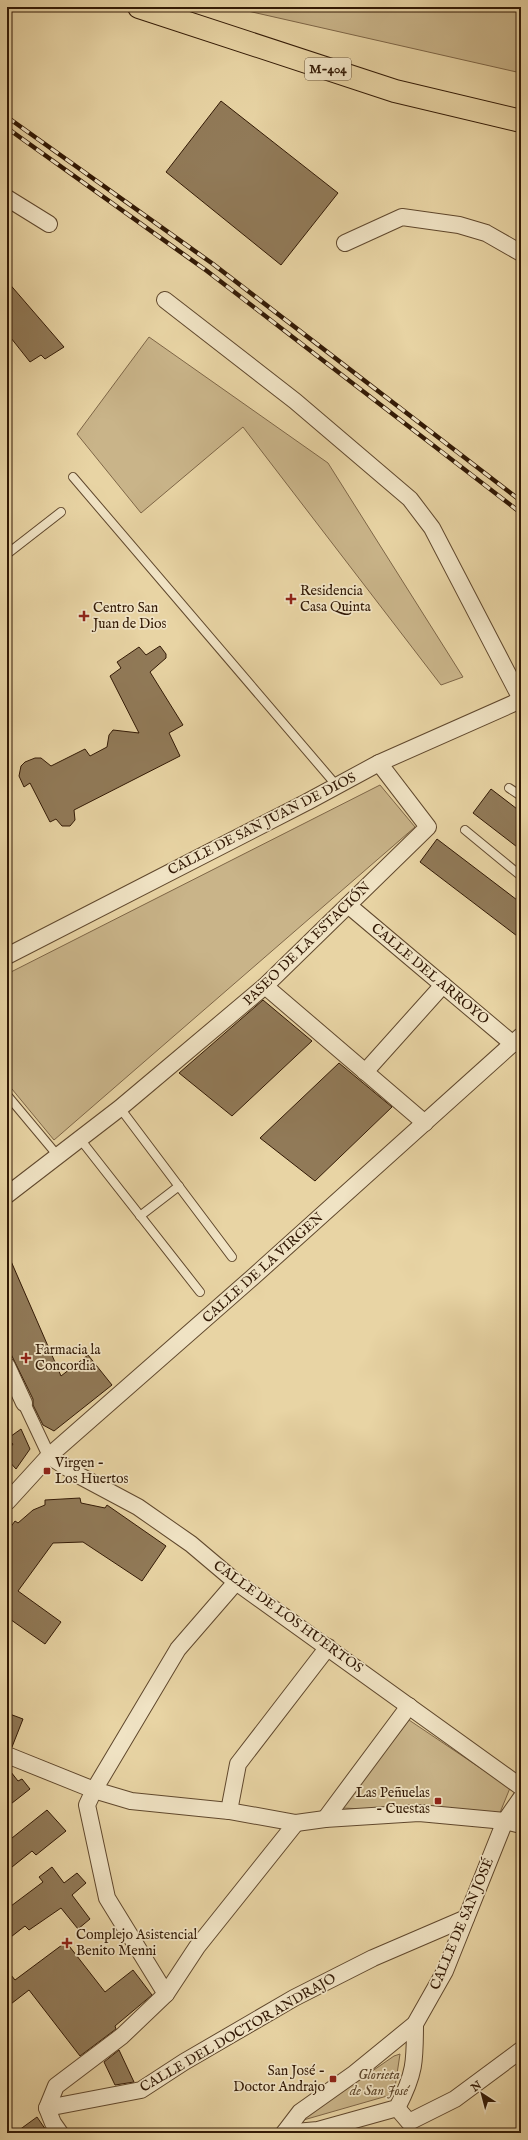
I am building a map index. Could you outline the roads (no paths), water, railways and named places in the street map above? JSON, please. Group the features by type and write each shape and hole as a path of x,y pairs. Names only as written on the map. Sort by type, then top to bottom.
{"main road":[{"name":"M-404","path":"139,7 395,90 521,121"}],"street":[{"path":"7,198 49,224"},
{"path":"345,243 402,218 460,225 486,233 521,253"},
{"path":"165,300 295,401 410,499 432,528 521,699"},
{"name":"CALLE DE SAN JUAN DE DIOS","path":"7,956 379,763 521,699"},
{"name":"PASEO DE LA ESTACIÓN","path":"7,1195 120,1108 265,986 428,827 379,763"},
{"name":"CALLE DEL ARROYO","path":"348,905 443,985 517,1040"},
{"path":"365,1072 443,985"},
{"path":"265,986 425,1123"},
{"name":"CALLE DE LA VIRGEN","path":"7,1502 49,1456 253,1277 517,1040"},
{"path":"7,1366 49,1456"},
{"name":"CALLE DE LOS HUERTOS","path":"49,1456 80,1476 138,1507 191,1544 236,1582 521,1787"},
{"path":"166,1994 107,1898 87,1804 178,1649 236,1582"},
{"path":"229,1810 238,1764 328,1647"},
{"path":"326,1819 410,1706"},
{"path":"7,1755 94,1790 131,1801 229,1810 296,1823 326,1819 419,1813 505,1821 521,1825"},
{"name":"CALLE DE SAN JOSÉ","path":"415,2024 445,1971 505,1821 521,1798"},
{"path":"60,2133 53,2123 47,2108 56,2086 122,2036 166,1994 197,1947 296,1823"},
{"name":"CALLE DEL DOCTOR ANDRAJO","path":"47,2108 141,2090 184,2062 294,1998 373,1958 466,1918"},
{"path":"285,2133 318,2130 397,2108 408,2087 415,2064 415,2024"},
{"path":"285,2133 300,2112 355,2073 415,2024"},
{"path":"397,2108 411,2128 455,2099 521,2050"}],"lane":[{"path":"73,477 337,786"},
{"path":"7,554 61,512"},
{"path":"509,788 521,796"},
{"path":"465,830 521,876"},
{"path":"7,1095 58,1156"},
{"path":"120,1108 232,1257"},
{"path":"80,1139 200,1292"},
{"path":"140,1216 179,1186"}],"railway":[{"path":"7,117 213,264 521,501"},
{"path":"7,128 207,271 521,513"}],"place":[{"name":"Residencia Casa Quinta","path":"291,599"},
{"name":"Centro San Juan de Dios","path":"84,616"},
{"name":"Farmacia la Concordia","path":"26,1358"},
{"name":"Virgen - Los Huertos","path":"47,1471"},
{"name":"Las Peñuelas - Cuestas","path":"438,1801"},
{"name":"Complejo Asistencial Benito Menni","path":"67,1943"},
{"name":"San José - Doctor Andrajo","path":"333,2079"}],"park label":[{"name":"Glorieta de San José","path":"379,2084"}]}
